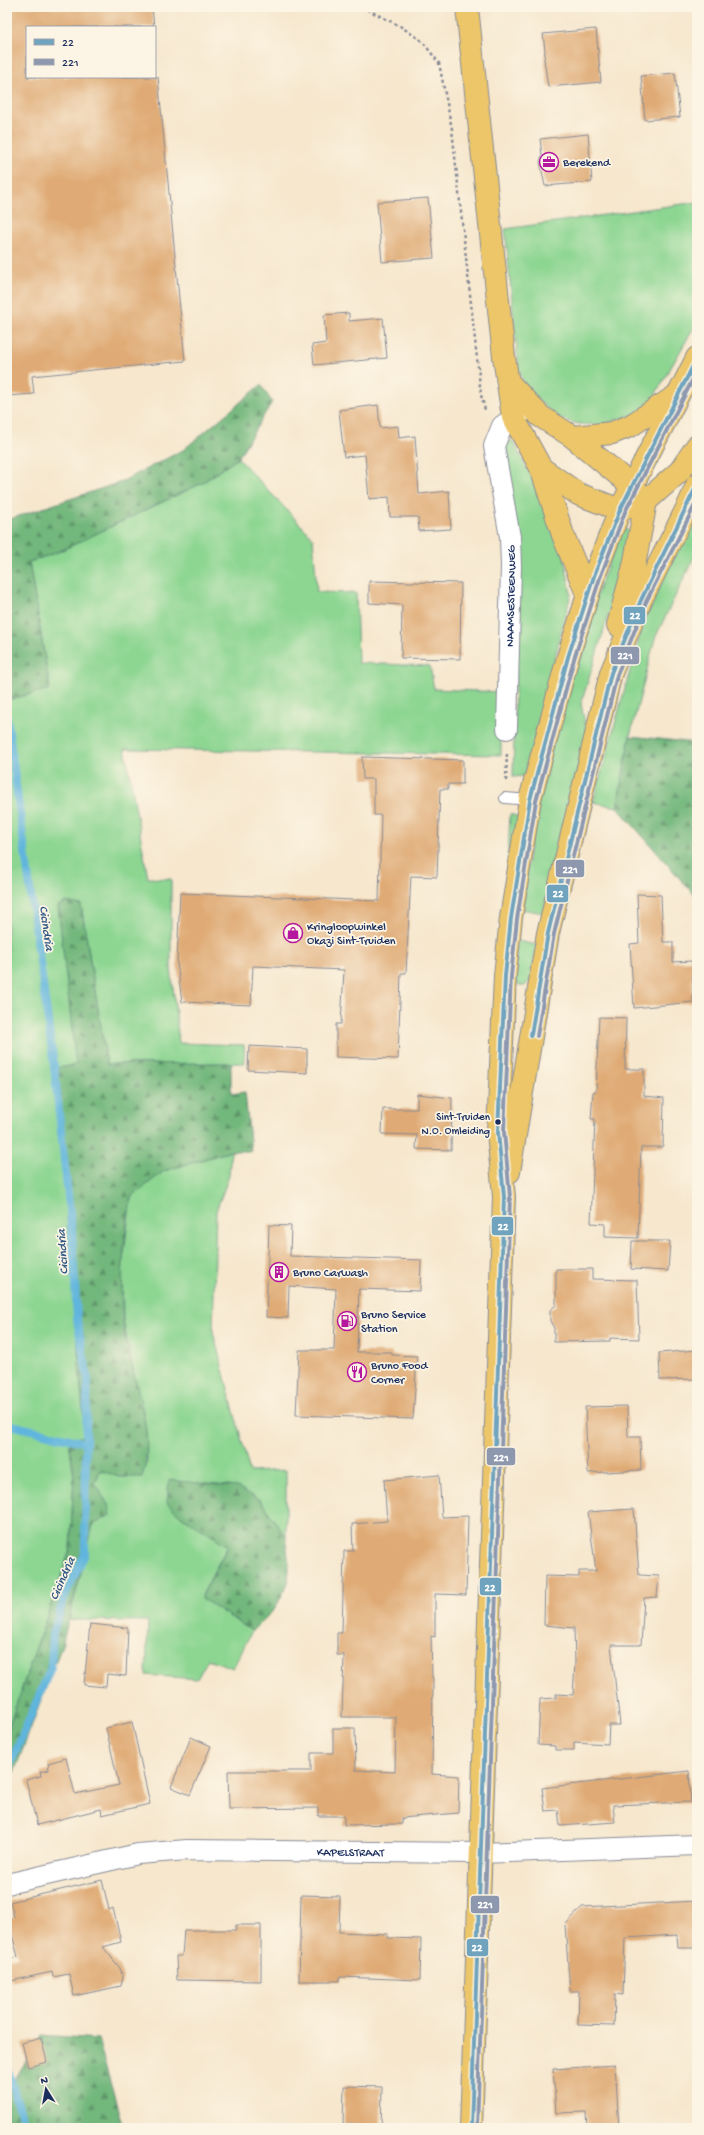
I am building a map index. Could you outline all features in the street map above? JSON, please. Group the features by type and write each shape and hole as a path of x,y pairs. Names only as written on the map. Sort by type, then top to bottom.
{"main road":[{"path":"466,9 504,357 509,383 521,412 563,535 588,596"},
{"path":"504,1197 516,1135 548,933 611,673 614,641 634,566 640,494 677,396 697,358"},
{"path":"573,437 612,433 630,426 677,396"},
{"path":"521,412 540,416 573,437 640,494"},
{"path":"470,2128 504,1197 498,1132 505,976 512,918 530,800 568,657 588,596 620,510 640,494 680,471 697,446"},
{"path":"540,468 578,494 620,510"},
{"path":"611,673 641,600 694,493"}],"street":[{"path":"494,446 502,426 521,412"},
{"name":"NAAMSESTEENWEG","path":"494,446 510,537 511,566 507,730"},
{"name":"KAPELSTRAAT","path":"7,1884 138,1854 187,1850 480,1853 697,1845"}],"lane":[{"path":"505,798 530,800"}],"path":[{"path":"362,7 400,26 422,41 439,62 452,129 481,395 494,446"}],"green space":[{"path":"697,202 697,322 651,402 635,414 601,425 579,424 560,419 528,392 519,372 505,229"},
{"path":"261,385 272,402 238,458 202,483 58,552 29,562 50,689 7,700 7,520 121,482 183,450"},
{"path":"513,441 535,484 563,551 571,594 525,776 513,777 518,560 503,447 505,442"},
{"path":"238,458 313,538 317,592 356,593 358,663 430,666 434,689 501,692 501,755 125,749 148,878 171,879 171,968 179,1043 244,1045 245,1063 107,1064 81,905 59,906 76,1065 52,1069 58,1106 85,1436 69,1440 74,1477 70,1550 7,1731 7,700 50,689 29,562 58,552 202,483"},
{"path":"697,505 697,551 655,638 630,736 617,807 593,802 644,621"},
{"path":"622,529 626,529 630,532 632,538 581,704 587,733 543,913 521,909 536,805 583,629"},
{"path":"630,736 697,743 697,898 617,807"},
{"path":"510,814 519,817 507,874"},
{"path":"66,902 81,905 107,1064 231,1063 231,1094 245,1092 251,1151 231,1151 164,1171 131,1197 123,1258 122,1304 125,1338 144,1418 147,1439 146,1458 142,1477 119,1477 100,1470 95,1483 108,1505 110,1515 93,1525 62,1645 7,1791 7,1731 70,1550 74,1477 69,1439 85,1436 58,1106 52,1069 76,1065 58,906"},
{"path":"517,941 537,945 530,981 525,986 517,984 514,981"},
{"path":"231,1151 229,1176 216,1211 213,1332 250,1472 286,1470 286,1537 260,1500 181,1516 228,1545 201,1597 252,1631 233,1668 208,1659 197,1679 146,1675 148,1621 69,1620 93,1525 108,1505 95,1483 100,1470 119,1477 147,1463 146,1433 123,1320 122,1269 131,1197 164,1171"},
{"path":"169,1480 237,1487 260,1500 286,1537 289,1568 288,1583 275,1609 252,1631 201,1598 228,1546 181,1516 167,1503"},
{"path":"41,2035 98,2039 123,2128 7,2128 7,2093"}],"building":[{"path":"7,7 152,7 154,26 26,26 26,78 158,77 185,361 32,376 34,394 7,396"},
{"path":"596,29 601,82 548,87 544,59 545,51 543,34"},
{"path":"675,73 680,117 645,120 641,76"},
{"path":"588,134 592,182 545,186 540,162 542,155 540,139"},
{"path":"428,198 434,258 382,262 377,202"},
{"path":"349,313 349,321 383,318 387,358 314,365 312,345 326,343 324,315"},
{"path":"378,405 380,428 398,426 399,438 415,436 419,494 449,491 451,529 419,531 418,517 390,517 389,497 369,499 365,455 344,457 339,410"},
{"path":"369,581 461,583 460,659 401,658 402,605 369,603"},
{"path":"362,757 463,760 463,784 448,784 448,789 440,789 437,877 411,876 406,973 401,973 398,1059 336,1057 336,1024 341,1024 344,970 253,966 251,1005 182,1002 177,963 180,893 379,901 381,815 374,815 374,779 363,779"},
{"path":"637,894 661,895 663,942 673,942 673,962 692,961 693,1002 634,1008 630,944 639,943"},
{"path":"599,1017 626,1018 625,1069 644,1069 644,1096 664,1098 663,1147 641,1147 638,1238 605,1237 605,1224 591,1223 595,1119 591,1119 593,1092 596,1091"},
{"path":"249,1046 307,1049 307,1073 248,1070"},
{"path":"417,1094 452,1098 451,1150 416,1149 417,1135 382,1134 383,1109 417,1109"},
{"path":"269,1225 291,1226 290,1256 421,1260 420,1291 359,1289 357,1352 392,1352 392,1355 417,1356 413,1419 296,1415 299,1350 334,1350 336,1289 289,1286 288,1318 266,1317"},
{"path":"632,1241 670,1241 668,1271 631,1269"},
{"path":"556,1269 592,1269 592,1279 637,1280 639,1339 610,1338 610,1341 554,1342 554,1328 550,1321 550,1310 556,1305"},
{"path":"697,1350 697,1379 660,1380 659,1353"},
{"path":"627,1406 628,1437 640,1437 641,1470 588,1473 585,1407"},
{"path":"439,1475 442,1517 468,1516 466,1595 435,1594 435,1637 431,1636 433,1678 432,1774 459,1776 458,1813 402,1818 402,1824 344,1825 344,1816 318,1816 318,1808 229,1809 228,1771 311,1771 311,1753 333,1753 333,1728 355,1728 356,1770 395,1772 396,1717 342,1717 344,1655 337,1655 337,1633 342,1633 344,1551 353,1551 352,1524 387,1521 384,1480"},
{"path":"634,1509 639,1575 659,1576 657,1597 644,1598 641,1645 611,1645 620,1725 609,1725 608,1744 574,1742 574,1750 555,1750 555,1746 538,1745 540,1699 556,1698 556,1694 573,1695 575,1663 574,1628 544,1625 545,1576 579,1577 579,1571 596,1571 588,1512"},
{"path":"90,1624 128,1628 126,1676 107,1674 106,1687 84,1685"},
{"path":"132,1722 150,1804 102,1815 101,1809 37,1825 26,1780 41,1776 40,1772 49,1770 48,1763 66,1758 75,1794 119,1785 106,1728"},
{"path":"191,1737 211,1746 190,1795 171,1787"},
{"path":"689,1771 691,1802 613,1805 615,1822 560,1826 558,1810 545,1811 542,1788"},
{"path":"102,1880 109,1910 113,1908 121,1942 103,1947 120,1968 123,1977 121,1986 74,1996 69,1974 53,1977 52,1972 11,1981 7,1959 18,1957 8,1919 14,1917 10,1902"},
{"path":"301,1895 340,1896 339,1932 388,1934 388,1938 421,1939 420,1980 340,1977 340,1981 299,1981"},
{"path":"697,1901 697,1948 678,1948 677,1935 625,1938 623,1995 615,1994 614,2026 578,2025 579,1991 570,1991 565,1925 582,1907"},
{"path":"236,1925 261,1925 261,1981 177,1980 176,1956 182,1956 184,1930 236,1930"},
{"path":"41,2038 47,2062 28,2067 22,2043"},
{"path":"615,2065 619,2128 587,2128 586,2112 556,2113 553,2069"},
{"path":"344,2086 382,2087 381,2128 359,2128 359,2124 343,2124"}],"waterway":[{"name":"Cicindria","path":"7,718 54,1066 72,1232 77,1320 88,1379 85,1554 66,1593 53,1632 51,1667 7,1772"},
{"path":"7,1424 86,1443"},
{"name":"Cicindria","path":"7,2067 25,2128"}],"transit line":[{"name":"22","path":"471,2128 504,1197 498,1132 505,976 511,918 530,800 568,657 594,576 620,510 697,358"},
{"name":"221","path":"477,2128 510,1197 504,1132 511,976 517,919 536,801 574,659 600,578 625,512 697,371"},
{"name":"22","path":"531,1035 548,933 611,673 641,600 697,485"},
{"name":"221","path":"537,1036 554,934 617,675 646,602 697,501"}],"place":[{"name":"Berekend","path":"549,162"},
{"name":"Kringloopwinkel Okazi Sint-Truiden","path":"293,933"},
{"name":"Sint-Truiden N.O. Omleiding","path":"498,1122"},
{"name":"Bruno Carwash","path":"279,1272"},
{"name":"Bruno Service Station","path":"347,1321"},
{"name":"Bruno Food Corner","path":"357,1372"}]}
